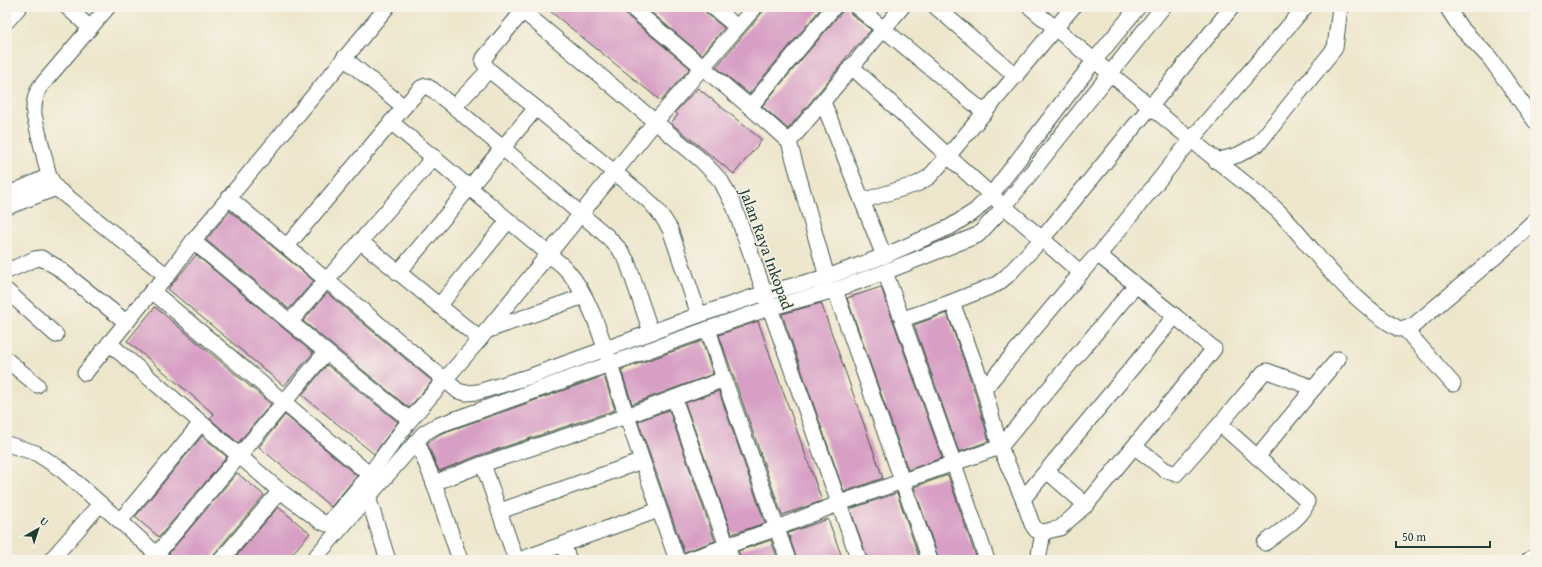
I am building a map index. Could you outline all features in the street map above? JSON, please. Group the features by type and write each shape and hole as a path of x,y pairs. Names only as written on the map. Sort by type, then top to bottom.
{"street":[{"path":"7,21 19,7"},
{"path":"67,7 90,28"},
{"path":"108,7 39,88 33,106 34,115 52,182 167,276"},
{"path":"85,373 152,291 167,276 193,241 387,7"},
{"path":"631,7 750,107 789,142 827,277"},
{"path":"713,7 737,27"},
{"path":"313,560 368,497 375,478 410,420 483,335 656,122 755,7"},
{"path":"750,107 834,7"},
{"path":"857,7 985,113"},
{"path":"789,142 851,66 902,7"},
{"path":"936,7 1016,76"},
{"path":"1030,7 1216,161 1250,186 1289,222 1315,254 1357,297 1387,323 1399,329 1412,326 1502,251 1535,220"},
{"path":"862,200 917,184 929,177 985,113 1073,7"},
{"path":"109,344 280,491 320,522 326,524 331,522 375,478 424,433 436,426 607,356 651,332 765,293 827,277 884,256 965,219 990,196 1094,60 1138,7"},
{"path":"229,198 458,391 466,393 478,392 531,376 708,329 769,308 835,290 978,235 1004,207 1163,7"},
{"path":"903,319 997,284 1007,276 1042,239 1232,7"},
{"path":"984,389 1081,273 1094,258 1098,256 1191,140 1305,7"},
{"path":"1216,161 1238,155 1258,144 1334,48 1340,7"},
{"path":"1448,7 1460,27 1489,57 1535,121"},
{"path":"520,9 484,58 483,62 489,70 653,204 666,223 678,251 698,315"},
{"name":"Jalan Raya Inkopad","path":"520,9 702,161 721,181 734,206 859,560"},
{"path":"344,58 404,107"},
{"path":"851,66 990,196 1081,273"},
{"path":"454,107 489,70"},
{"path":"287,246 404,107 421,88 426,86 433,90 503,147 608,237 620,250 627,261 651,332"},
{"path":"823,102 884,256"},
{"path":"398,273 536,108"},
{"path":"391,122 563,266 579,285 599,332 677,560"},
{"path":"290,322 434,157"},
{"path":"7,195 52,182"},
{"path":"7,207 52,182"},
{"path":"439,306 508,221"},
{"path":"193,241 410,420"},
{"path":"360,241 439,306 483,335"},
{"path":"952,302 984,389 1000,447 1023,499 1032,524 1036,530 1043,532 1060,528 1086,505 1214,350 1175,316 1102,257 1098,256"},
{"path":"7,271 35,259 41,258 57,267 126,322"},
{"path":"885,272 903,319 987,560"},
{"path":"688,560 730,553 776,528 840,503 1000,447 1136,285"},
{"path":"835,290 930,560"},
{"path":"7,291 56,335"},
{"path":"152,291 375,478"},
{"path":"483,335 584,296"},
{"path":"1023,499 1175,316"},
{"path":"1404,328 1453,384"},
{"path":"708,329 724,380 788,560"},
{"path":"7,444 36,453 62,470 160,557 240,456 326,352"},
{"path":"1257,457 1338,359"},
{"path":"7,360 37,385"},
{"path":"1135,447 1165,470 1176,474 1264,372 1267,371 1314,388"},
{"path":"434,483 483,464 627,416 724,380"},
{"path":"674,398 730,553"},
{"path":"120,521 201,423"},
{"path":"1220,424 1307,501 1307,505 1301,514 1265,543"},
{"path":"417,441 434,483 460,560"},
{"path":"500,511 642,461"},
{"path":"483,464 516,560"},
{"path":"1047,471 1086,505"},
{"path":"221,560 280,491"},
{"path":"368,497 388,560"},
{"path":"51,560 100,504"},
{"path":"519,560 659,510"},
{"path":"1038,560 1043,532"},
{"path":"563,545 570,560"},
{"path":"1529,560 1535,556"}],"building":[{"path":"545,7 622,7 625,14 690,68 661,101"},
{"path":"645,7 704,7 707,14 724,28 702,55"},
{"path":"767,7 822,7 749,94 716,67"},
{"path":"843,7 848,7 851,14 871,30 844,60 788,129 762,106 841,13"},
{"path":"698,88 762,140 734,174 671,123 678,115 675,112"},
{"path":"230,211 314,281 289,309 206,240"},
{"path":"196,255 313,353 284,386 168,289"},
{"path":"881,287 942,458 908,470 847,298"},
{"path":"327,293 432,381 409,408 303,321"},
{"path":"821,303 883,478 844,492 782,314"},
{"path":"155,307 271,404 238,443 210,419 214,414 127,341"},
{"path":"947,313 975,392 989,441 959,452 914,325"},
{"path":"758,321 822,501 782,515 719,335"},
{"path":"702,341 713,374 632,404 621,370"},
{"path":"327,365 398,422 374,454 302,395"},
{"path":"604,376 615,410 480,455 439,471 427,443 440,434"},
{"path":"719,391 765,523 732,534 685,403"},
{"path":"669,410 715,541 684,552 638,421"},
{"path":"285,415 357,476 331,507 259,447"},
{"path":"202,436 227,457 159,537 135,517"},
{"path":"237,473 264,495 214,554 212,560 172,560 169,553"},
{"path":"948,475 977,560 939,560 914,487"},
{"path":"897,493 920,560 868,560 850,509"},
{"path":"278,507 310,533 287,560 233,560"},
{"path":"828,519 843,560 797,560 788,533"},
{"path":"771,540 778,560 741,560 738,551"}]}
